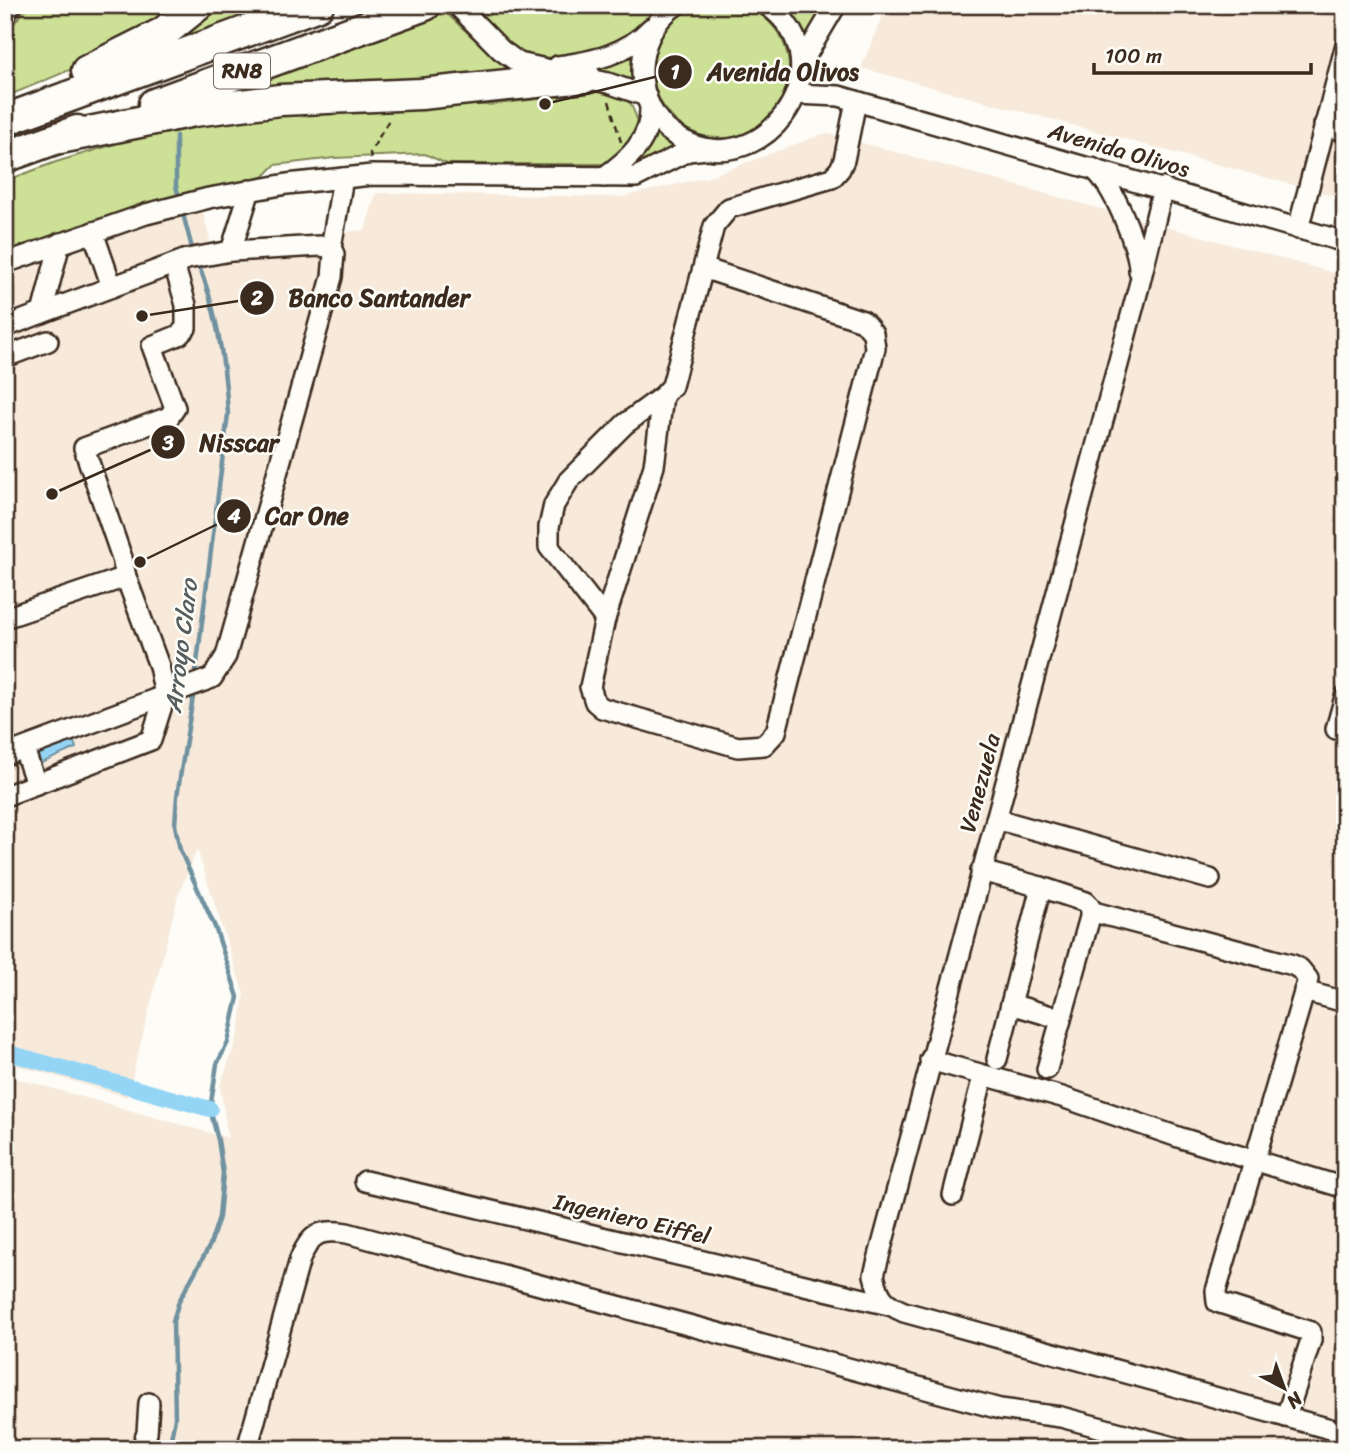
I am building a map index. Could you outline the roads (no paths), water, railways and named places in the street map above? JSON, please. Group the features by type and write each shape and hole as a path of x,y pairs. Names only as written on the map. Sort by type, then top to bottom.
{"highway":[{"path":"5,111 153,38 198,5"},
{"name":"RN8","path":"5,120 318,5"},
{"name":"RN8","path":"5,157 425,5"},
{"path":"60,138 194,111 280,100 595,84"}],"street":[{"path":"5,14 12,5"},
{"path":"457,5 501,50 519,63 543,68 648,102 662,125 670,132 693,145 707,149"},
{"path":"543,68 587,62 611,55 634,44 676,5"},
{"path":"767,5 784,21 792,34 802,64"},
{"path":"5,263 146,214 250,191 372,175 636,177 688,151 737,148 769,132 785,116 796,94 802,64 836,5"},
{"path":"604,177 631,156 642,141 650,117 642,76 643,57 659,20"},
{"path":"1298,229 1345,48"},
{"name":"Avenida Olivos","path":"796,94 839,96 1087,165 1345,242"},
{"path":"605,619 549,547 549,527 554,505 569,480 625,424 663,396 672,386 714,226 729,208 832,178 841,169 856,101"},
{"path":"1324,125 1345,131"},
{"path":"1087,165 1099,172 1109,186 1137,253 1139,286"},
{"path":"36,784 15,752 212,678 226,656 328,290 334,254 331,248 343,178"},
{"name":"Venezuela","path":"883,1299 874,1275 876,1262 1139,286 1163,188"},
{"path":"225,252 250,191"},
{"path":"93,232 112,287"},
{"path":"41,313 60,243"},
{"path":"5,327 181,262 225,252 320,246 331,248"},
{"path":"5,796 151,740 168,695 84,447 173,414 175,408 152,346 179,335 186,328 181,262"},
{"path":"663,396 654,466 605,619 590,688 595,702 602,708 738,747 764,745 776,732 875,348 873,333 863,321 703,268"},
{"path":"5,356 48,341"},
{"path":"5,618 126,577"},
{"path":"1336,729 1345,697"},
{"path":"996,819 1210,878"},
{"path":"981,871 1086,902 1090,911 1048,1069"},
{"path":"997,1059 1041,887"},
{"path":"1090,911 1293,965 1308,979 1216,1292 1217,1302 1311,1332 1311,1340 1286,1417"},
{"path":"1304,991 1345,1003"},
{"path":"1011,1004 1061,1018"},
{"path":"930,1060 1062,1097 1254,1161 1345,1188"},
{"path":"953,1195 983,1076"},
{"name":"Ingeniero Eiffel","path":"365,1181 883,1299 904,1312 1345,1433"},
{"path":"247,1449 300,1259 306,1244 319,1234 329,1231 347,1233 999,1409 1061,1417 1181,1449"},
{"path":"141,1449 147,1433 149,1403"}],"water":[{"path":"73,739 76,748 37,765 34,756"}],"waterway":[{"name":"Arroyo Claro","path":"176,136 176,186 180,201"},
{"name":"Arroyo Claro","path":"182,210 193,252"},
{"name":"Arroyo Claro","path":"195,679 228,414 219,337 198,263"},
{"name":"Arroyo Claro","path":"169,1449 175,1418 173,1321 179,1301 210,1245 219,1217 223,1173 210,1109 217,1064 228,1042 238,997 215,927 180,850 175,825 194,691"},
{"path":"5,1052 210,1109"}],"place":[{"name":"Avenida Olivos","path":"545,104"},
{"name":"Banco Santander","path":"142,316"},
{"name":"Nisscar","path":"52,494"},
{"name":"Car One","path":"140,562"}]}
